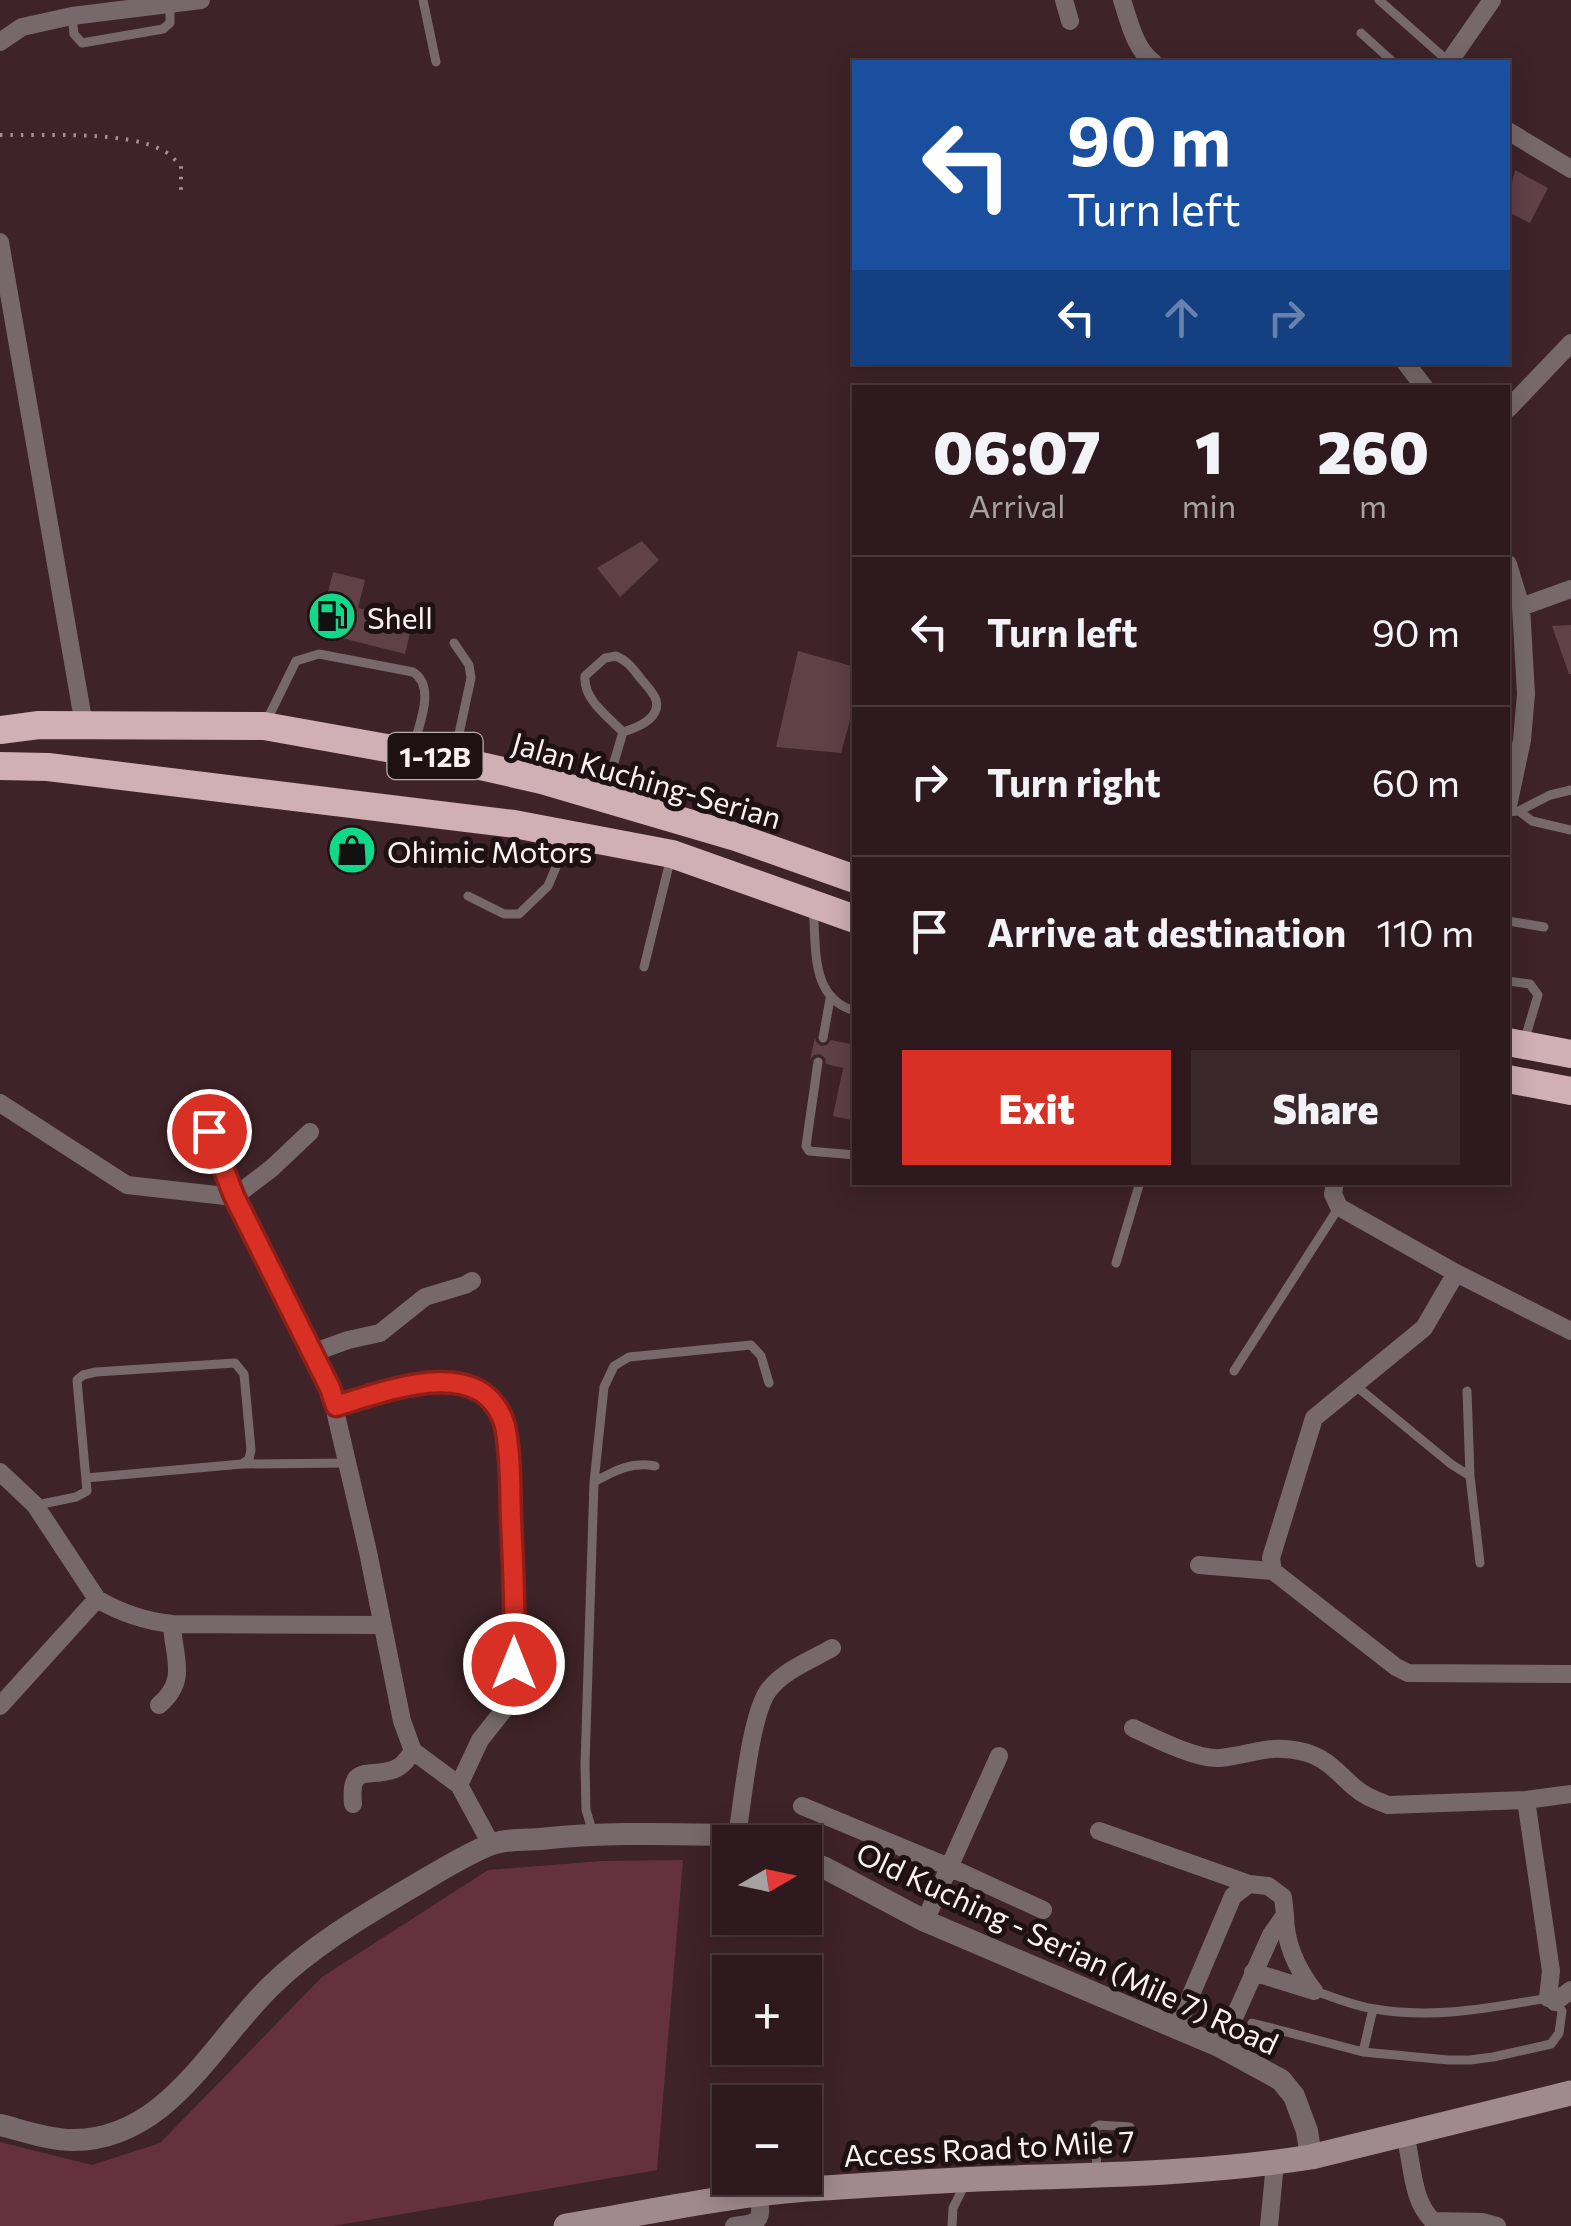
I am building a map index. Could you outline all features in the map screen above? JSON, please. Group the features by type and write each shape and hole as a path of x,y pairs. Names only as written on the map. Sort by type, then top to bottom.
{"highway":[{"name":"Jalan Kuching-Serian","path":"0,730 40,725 264,726 454,760 604,796 852,878"},
{"path":"0,766 48,767 570,834 672,854 852,917"},
{"path":"1516,1043 1571,1054"},
{"path":"1510,1079 1571,1092"}],"main road":[{"name":"Access Road to Mile 7","path":"822,2190 1295,2160 1571,2093"},
{"name":"Access Road to Mile 7","path":"566,2226 754,2195"}],"street":[{"path":"0,42 22,27 72,16 201,0"},
{"path":"1064,0 1070,21"},
{"path":"1122,0 1144,56 1150,60"},
{"path":"1450,60 1492,0"},
{"path":"1510,132 1571,168"},
{"path":"0,242 84,725"},
{"path":"1510,407 1571,343"},
{"path":"1510,571 1521,607 1526,694 1511,810"},
{"path":"1521,607 1571,589"},
{"path":"0,1103 127,1185 234,1196 272,1168 310,1132"},
{"path":"1334,1185 1332,1194 1339,1206 1456,1273 1571,1331"},
{"path":"234,1196 336,1406 402,1720 413,1752 459,1785 492,1844"},
{"path":"1273,1571 1271,1558 1314,1418 1424,1328 1456,1273"},
{"path":"312,1352 380,1333 425,1297 472,1280"},
{"path":"336,1406 423,1384 461,1384 479,1391 494,1404 504,1422 514,1592 514,1696 480,1740 459,1785"},
{"path":"0,1472 35,1505 97,1599 131,1616 172,1624 382,1625"},
{"path":"1199,1565 1273,1571 1396,1668 1408,1673 1571,1674"},
{"path":"0,1706 97,1599"},
{"path":"159,1705 172,1693 176,1676 172,1624"},
{"path":"748,1825 755,1723 768,1691 791,1670 832,1648"},
{"path":"1132,1728 1174,1747 1213,1758 1274,1748 1309,1753 1333,1766 1372,1799 1388,1805 1526,1800 1571,1794"},
{"path":"353,1804 352,1787 356,1779 400,1767 413,1752"},
{"path":"925,1920 999,1756"},
{"path":"1526,1800 1552,2000 1571,1990"},
{"path":"802,1806 1042,1910"},
{"path":"1099,1831 1276,1890 1283,1898 1285,1931 1293,1954 1314,1991"},
{"path":"0,2125 73,2140 117,2131 151,2114 177,2094 270,1987 307,1954 378,1907 492,1844 593,1833 712,1838"},
{"name":"Old Kuching - Serian (Mile 7) Road","path":"822,1866 925,1920 1221,2048 1282,2080 1295,2101 1291,2127 1295,2160"},
{"path":"1176,2030 1233,1896 1249,1884"},
{"path":"1221,2048 1270,1935 1286,1915"},
{"path":"1252,1972 1314,1991"},
{"path":"1405,2135 1422,2211 1433,2221 1497,2226"},
{"path":"1269,2226 1295,2160"},
{"path":"734,2226 760,2219 760,2195"}],"lane":[{"path":"423,0 436,62"},
{"path":"1379,0 1447,60"},
{"path":"72,16 74,34 82,43 163,29 170,23 170,5"},
{"path":"1361,33 1391,60"},
{"path":"454,643 469,665 470,678 454,760"},
{"path":"264,726 296,662 318,654 413,672 422,678 426,689 412,752"},
{"path":"616,656 628,664 656,700 650,719 623,732 586,692 584,683 585,676 605,658 616,656"},
{"path":"604,796 623,732"},
{"path":"1511,810 1571,790"},
{"path":"1511,810 1532,822 1571,830"},
{"path":"468,896 504,914 518,914 548,886 570,834"},
{"path":"644,968 672,854"},
{"path":"812,904 821,983 830,999 852,1010"},
{"path":"1510,921 1544,927"},
{"path":"1510,980 1530,984 1538,995 1516,1043"},
{"path":"823,1038 830,999"},
{"path":"818,1062 806,1146 809,1150 852,1155"},
{"path":"209,1131 234,1196"},
{"path":"1116,1262 1139,1185"},
{"path":"1234,1371 1339,1206"},
{"path":"593,1833 586,1810 585,1764 594,1482 604,1388 614,1366 629,1356 751,1346 761,1356 769,1383"},
{"path":"35,1505 76,1498 86,1491 78,1380 96,1372 235,1363 244,1374 251,1450 249,1459 242,1464"},
{"path":"1356,1386 1470,1476"},
{"path":"1467,1391 1470,1476 1480,1563"},
{"path":"86,1478 242,1464 349,1463"},
{"path":"594,1482 616,1469 635,1464 655,1466"},
{"path":"1252,2022 1362,2052 1448,2060 1493,2058 1537,2048 1551,2044 1560,2033 1562,2011 1552,2000 1464,2012 1373,2009 1314,1991"},
{"path":"1362,2052 1373,2009"},
{"path":"1098,2175 1095,2127 1130,2127"},
{"path":"952,2226 953,2208 967,2179"}],"path":[{"path":"0,135 115,138 150,146 166,152 181,166 181,190"}],"shaded area":[{"path":"683,1860 657,2170 333,2226 0,2226 0,2142 92,2165 160,2143 322,1977 488,1870 601,1861"}],"building":[{"path":"1515,170 1548,188 1530,223 1510,213"},
{"path":"642,541 659,560 620,597 597,568"},
{"path":"333,572 365,580 358,608 370,611 368,622 410,633 405,654 318,632"},
{"path":"1571,625 1571,674 1569,674 1552,626"},
{"path":"798,651 852,666 852,713 841,753 776,747"},
{"path":"815,1037 821,1046 831,1040 852,1044 852,1120 833,1116 843,1068 826,1064 820,1054 810,1060"}],"place":[{"name":"Shell","path":"332,616"},
{"name":"Ohimic Motors","path":"352,850"}],"route":[{"path":"209,1131 234,1196 336,1406 423,1384 461,1384 479,1391 494,1404 504,1422 508,1459 514,1664"}]}
